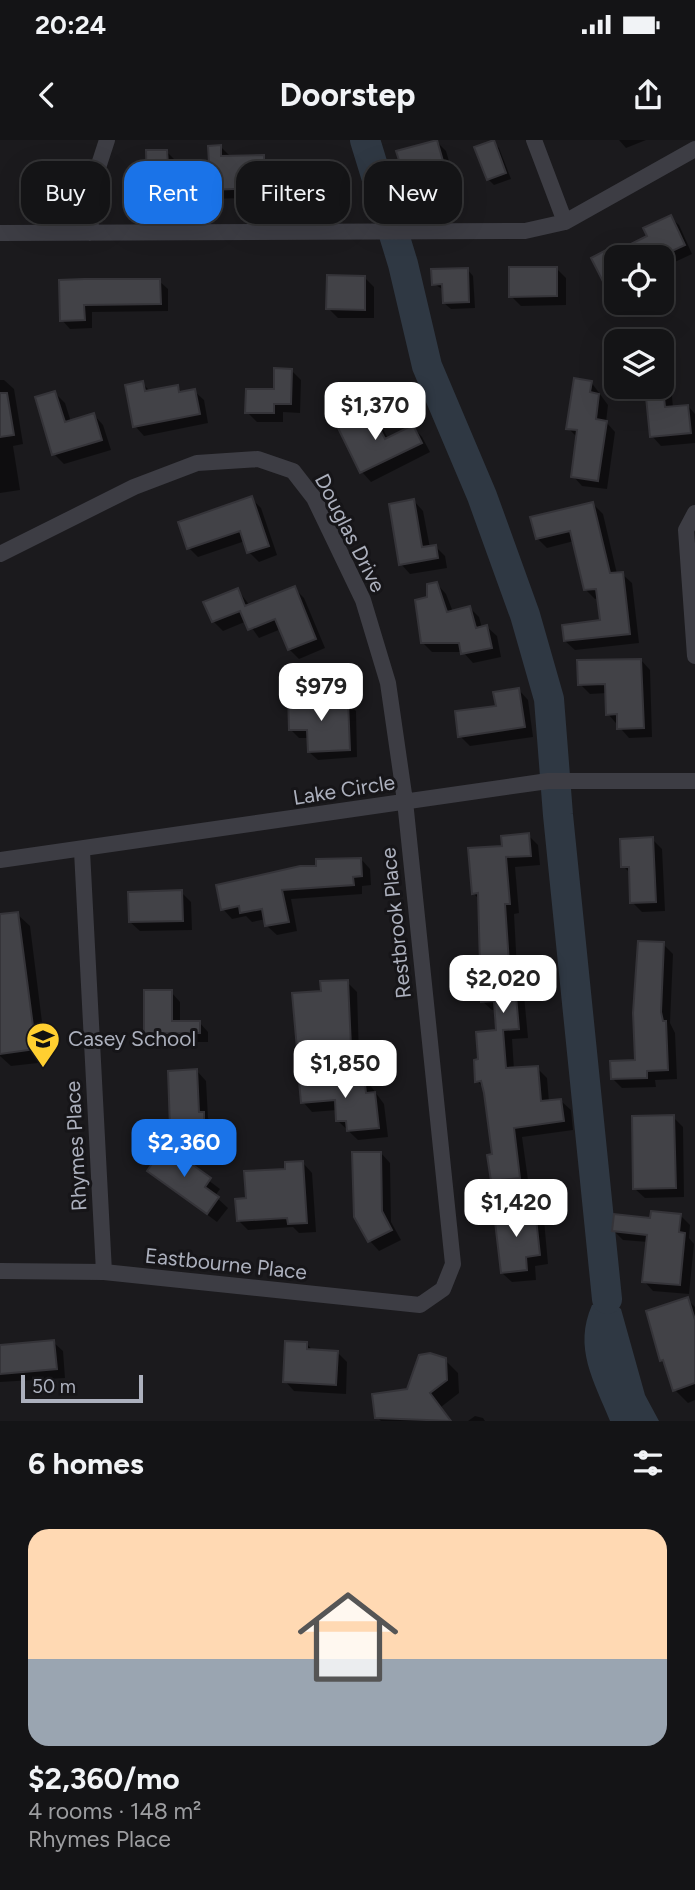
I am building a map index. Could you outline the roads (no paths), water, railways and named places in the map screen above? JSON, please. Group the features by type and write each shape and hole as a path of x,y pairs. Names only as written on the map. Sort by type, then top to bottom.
{"street":[{"path":"90,233 93,183 107,140"},
{"path":"534,140 565,222"},
{"path":"0,233 525,230 565,222 695,149"},
{"name":"Douglas Drive","path":"0,554 134,487 197,463 258,459 293,471 314,498 363,600 388,683 405,801"},
{"path":"695,513 686,530 695,656"},
{"name":"Lake Circle","path":"0,860 82,851 548,781 695,781"},
{"name":"Restbrook Place","path":"405,801 453,1264 443,1289"},
{"name":"Rhymes Place","path":"82,851 104,1272"},
{"name":"Eastbourne Place","path":"0,1270 104,1272 420,1305 443,1289"}],"water":[{"path":"607,1299 621,1309 645,1395 659,1421 610,1421 592,1378 585,1350 587,1321 592,1305"}],"waterway":[{"path":"365,140 403,264 427,366 482,496 525,615 549,699 558,815 607,1299"}],"place":[{"name":"Casey School","path":"43,1069"}]}
